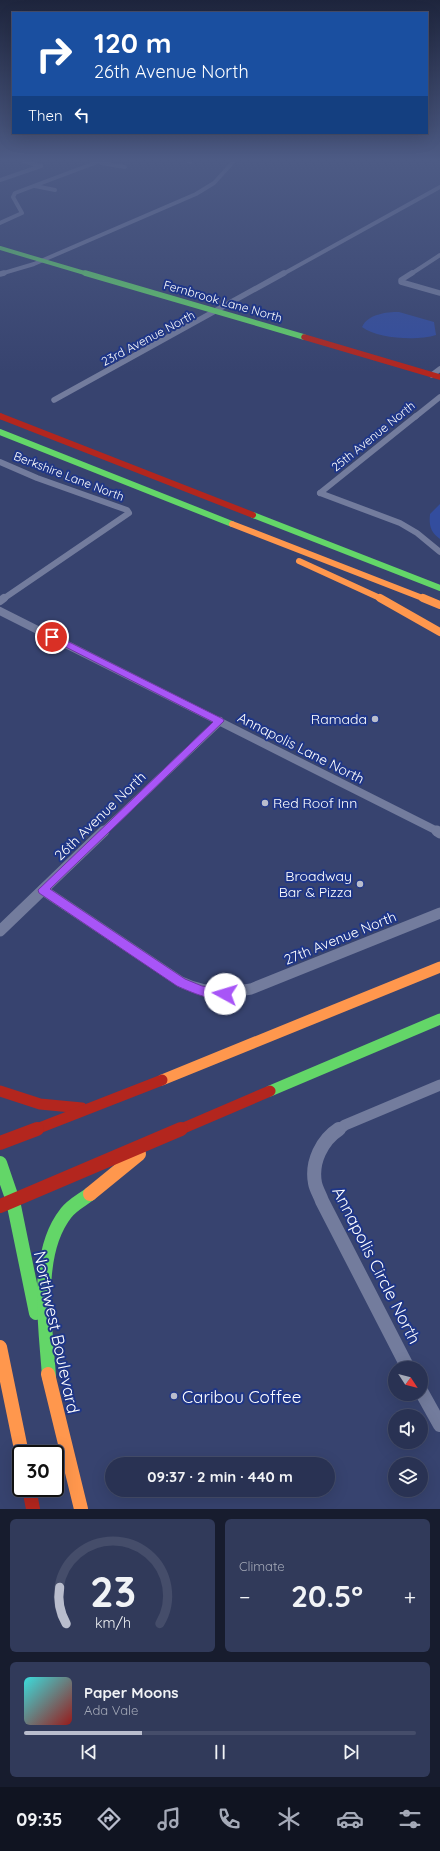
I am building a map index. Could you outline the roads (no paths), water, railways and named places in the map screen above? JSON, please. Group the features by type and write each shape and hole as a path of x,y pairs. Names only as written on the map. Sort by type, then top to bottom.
{"main road":[{"name":"Fernbrook Lane North","path":"0,248 436,376"},
{"path":"0,416 440,588"},
{"path":"0,432 184,506 440,605"},
{"path":"184,506 384,600 440,632"},
{"path":"351,554 440,582"},
{"path":"0,1143 92,1108 440,968"},
{"path":"0,1206 440,1019"},
{"path":"0,1091 21,1100 52,1108 92,1108"},
{"path":"49,1377 45,1298 46,1258 54,1233 66,1213 157,1140"},
{"name":"Northwest Boulevard","path":"0,1163 13,1201 49,1377 81,1509"},
{"path":"0,1346 20,1445"},
{"path":"31,1497 33,1509"}],"street":[{"path":"0,274 42,261 110,231"},
{"name":"23rd Avenue North","path":"54,400 217,312 361,231"},
{"path":"440,255 401,280 401,282 440,293"},
{"path":"431,260 440,262"},
{"path":"436,376 440,369"},
{"name":"25th Avenue North","path":"440,397 320,493 400,523 417,533 440,552"},
{"name":"Berkshire Lane North","path":"0,462 37,478 120,508 129,513 0,601"},
{"name":"Annapolis Lane North","path":"0,611 440,833"},
{"name":"26th Avenue North","path":"0,932 220,721"},
{"name":"27th Avenue North","path":"43,890 181,982 202,991 225,994 251,989 440,913"},
{"name":"Annapolis Circle North","path":"404,1361 322,1201 316,1183 316,1164 321,1147 335,1131 345,1125 440,1086"},
{"path":"427,1401 440,1425"}],"place":[{"name":"Ramada","path":"375,719"},
{"name":"Red Roof Inn","path":"265,803"},
{"name":"Broadway Bar & Pizza","path":"360,884"},
{"name":"Caribou Coffee","path":"174,1396"}]}
